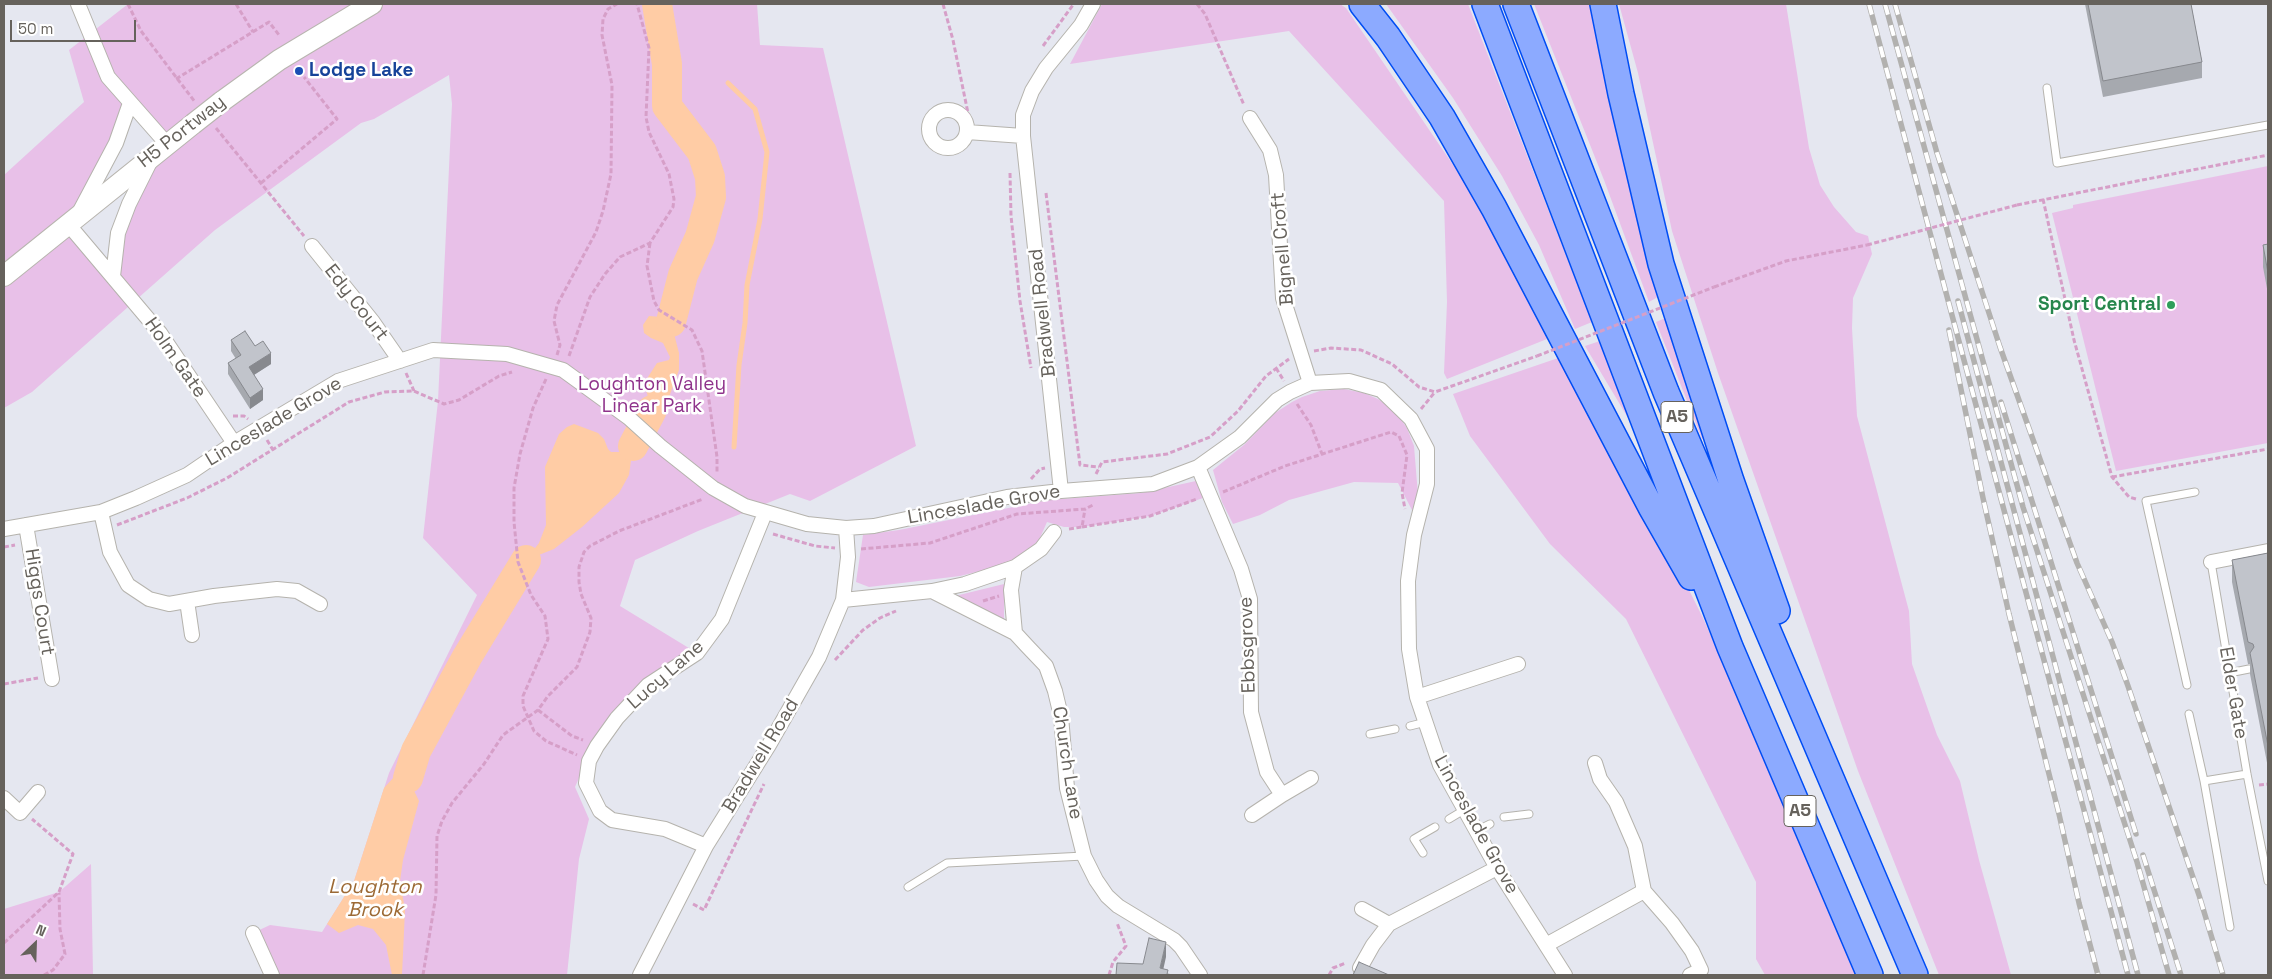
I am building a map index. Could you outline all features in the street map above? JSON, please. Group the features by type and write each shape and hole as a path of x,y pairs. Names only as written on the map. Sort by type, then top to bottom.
{"highway":[{"path":"1362,4 1388,37 1447,125 1494,208 1651,507 1730,646"},
{"name":"A5","path":"1485,4 1730,646 1870,975"},
{"name":"A5","path":"1516,4 1666,392 1916,975"},
{"path":"1603,4 1621,94 1661,264 1731,481 1852,824"}],"street":[{"path":"78,4 108,77 130,103 161,149 129,204 118,233 113,276"},
{"name":"H5 Portway","path":"4,276 221,102 279,60 372,4"},
{"name":"Bradwell Road","path":"1062,490 1023,136 1024,115 1032,91 1046,68 1081,24 1093,4"},
{"path":"72,220 116,143 130,103"},
{"name":"Bignell Croft","path":"1250,118 1270,150 1276,175 1283,298 1310,383"},
{"path":"969,133 1023,136"},
{"name":"Holm Gate","path":"72,220 113,276 160,333 234,443"},
{"name":"Edy Court","path":"312,246 373,322 400,361"},
{"name":"Linceslade Grove","path":"4,529 101,512 186,475 234,443 338,381 432,350 507,354 558,368 610,404 713,488 745,506 807,524 846,528 874,526 1007,497 1062,490 1153,484 1198,467 1240,437 1277,400 1290,392 1310,383 1349,381 1380,390 1411,419 1427,449 1427,484 1414,536 1408,581 1409,649 1417,697 1440,765 1497,868 1565,975"},
{"name":"Ebbsgrove","path":"1198,467 1241,570 1250,599 1250,712 1267,772 1282,795"},
{"path":"101,512 110,552 128,585 149,599 169,604 214,596 277,589 296,590 320,604"},
{"name":"Lucy Lane","path":"706,846 665,829 612,820 600,811 586,783 589,761 597,746 618,718 648,685 696,653 709,638 722,619 765,513"},
{"name":"Higgs Court","path":"26,525 51,677"},
{"name":"Bradwell Road","path":"640,975 706,846 769,745 819,657 843,600 848,557 846,528"},
{"path":"843,600 932,591 965,584 1015,567 1041,548 1054,532"},
{"name":"Elder Gate","path":"2211,562 2268,551"},
{"path":"1015,567 1012,590 1015,633"},
{"name":"Church Lane","path":"932,591 1015,633 1046,666 1061,716 1067,788 1084,856 1096,880 1107,896 1118,906 1174,940 1200,975"},
{"path":"187,601 192,636"},
{"path":"1417,697 1518,664"},
{"path":"1596,762 1600,779 1616,802 1635,846 1644,891 1672,923 1692,951 1701,970 1690,975"},
{"path":"1252,815 1311,778"},
{"path":"4,798 20,813 38,792"},
{"path":"1360,968 1373,945 1389,924 1497,868"},
{"path":"1546,945 1644,891"},
{"path":"1362,909 1389,924"},
{"path":"253,933 272,975"}],"lane":[{"path":"2047,88 2057,164 2268,125"},
{"path":"2188,686 2146,502 2195,492"},
{"name":"Elder Gate","path":"2211,562 2247,774 2268,881"},
{"path":"2229,673 2249,670"},
{"path":"2189,714 2204,781 2230,928"},
{"path":"1410,726 1426,722"},
{"path":"1370,734 1395,729"},
{"path":"2204,781 2247,774"},
{"path":"1449,819 1464,810"},
{"path":"1504,817 1529,814"},
{"path":"1476,832 1490,824"},
{"path":"1423,853 1414,839 1435,827"},
{"path":"908,888 947,863 1084,856"}],"path":[{"path":"236,4 253,32"},
{"path":"558,368 560,345 554,321 557,305 596,232 603,211 611,174 612,85 602,35 603,19 608,9 617,4"},
{"path":"423,975 436,895 436,836 452,803 484,764 503,735 538,710 548,696 578,667 590,632 591,618 581,594 579,582 579,568 584,552 590,546 619,531 705,498 713,488 718,476 702,351 692,330 659,310 654,302 648,283 647,266 650,243 673,207 674,199 669,174 648,132 646,117 649,48 636,4"},
{"path":"943,4 953,40 969,133"},
{"path":"1197,4 1205,14 1250,118"},
{"path":"176,79 269,22 278,35"},
{"path":"261,183 338,119 304,77"},
{"path":"1537,356 1786,261 1867,245 2043,199 2268,154"},
{"path":"1046,188 1080,465 1099,468"},
{"path":"2043,199 2074,340 2112,477 2129,497 2146,502"},
{"path":"589,761 546,741 534,730 523,706 523,696 548,639 545,616 531,595 518,562 514,522 514,488 520,454 533,408 546,379 558,368 590,297 605,274 620,258 650,243"},
{"path":"104,528 187,498 273,450 349,402 385,392 414,391 444,404 459,400 473,393 499,376 518,372"},
{"path":"539,376 551,381"},
{"path":"1290,392 1311,425 1322,454 1391,432 1400,436 1407,455 1402,493 1403,505 1407,513 1420,515"},
{"path":"1411,419 1436,392"},
{"path":"2112,477 2268,450"},
{"path":"1054,532 1082,527 1085,509"},
{"path":"4,547 28,541"},
{"path":"960,606 978,603 1012,590"},
{"path":"833,662 863,630 880,618 898,610"},
{"path":"4,684 51,677"},
{"path":"538,710 572,736 597,746"},
{"path":"679,898 704,910 766,780"},
{"path":"20,813 36,822 74,854 59,892 60,930 65,954 53,970 44,975"},
{"path":"4,943 59,892"},
{"path":"1107,896 1126,946 1113,962 1109,975"}],"green space":[{"name":"Loughton Valley Linear Park","path":"128,4 757,4 760,45 823,48 916,446 810,501 790,494 698,531 635,560 620,606 697,653 648,685 585,764 575,787 589,819 579,859 567,975 272,975 253,933 270,925 322,932 354,881 389,773 477,595 423,538 438,401 452,104 449,75 374,119 361,123 215,230 32,392 4,408 4,175 84,102 69,50","holes":["130,103 167,144 118,233 112,276 68,224"]},
{"path":"1102,4 1340,4 1346,8 1475,197 1545,329 1547,339 1447,379 1444,373 1447,302 1444,201 1289,31 1070,64"},
{"path":"1386,4 1468,4 1592,322 1575,329 1539,245 1502,176 1453,98"},
{"path":"1534,4 1594,4 1663,294 1649,302 1604,180"},
{"path":"1619,4 1786,4 1809,148 1820,185 1834,207 1856,232 1868,236 1872,254 1853,298 1852,328 1857,416 1909,611 1912,664 1937,735 1960,781 1979,860 2011,975 1939,975 1858,771 1718,373 1672,231 1638,73"},
{"name":"Sport Central","path":"2268,166 2268,443 2116,471 2052,213 2073,208 2073,205"},
{"path":"1670,316 1710,437 1702,439 1656,322"},
{"path":"1600,341 1643,443 1585,346"},
{"path":"1564,356 1646,504 1703,618 1860,975 1765,975 1756,959 1756,882 1626,619 1550,544 1470,436 1453,394"},
{"path":"1344,389 1364,393 1378,399 1395,411 1407,428 1414,446 1418,495 1413,512 1398,483 1354,482 1289,500 1260,515 1233,524 1222,502 1213,470 1245,444 1275,413 1292,402 1320,391"},
{"path":"1196,481 1203,498 1150,516 1082,527 1064,527 1047,522 1039,540 1026,552 1011,562 988,569 960,576 869,587 856,582 863,535 899,530 1048,500 1141,493"},
{"path":"1004,584 1004,621 955,596"},
{"path":"91,864 93,975 4,975 4,909 59,892"}],"water":[{"path":"649,316 661,317 671,322 679,353 679,370 669,397 662,407 652,410 645,387 648,377 657,363 669,360 670,357 663,343 644,333 643,325"},
{"path":"574,424 598,433 604,439 611,452 622,452 628,444 633,446 629,475 619,493 582,527 554,549 526,560 539,543 546,525 545,467 559,434"},
{"name":"Loughton Brook","path":"394,777 408,778 419,801 403,860 400,881 405,910 402,975 392,975 386,945 373,929 358,925 339,933 327,924 354,881 384,788"}],"building":[{"path":"2088,4 2191,4 2202,62 2103,81"},
{"path":"2268,244 2268,273 2263,245"},
{"path":"245,331 255,346 263,341 271,353 249,367 263,389 250,398 228,363 241,355 231,340"},
{"path":"2268,553 2268,746 2250,653 2254,647 2253,644 2248,642 2232,560"},
{"path":"1149,938 1166,942 1160,968 1168,970 1167,974 1173,975 1116,975 1117,963 1143,964"},
{"path":"1359,962 1389,975 1353,975"}],"waterway":[{"name":"Loughton Brook","path":"657,4 667,64 667,106 702,152 710,177 711,197 700,237 683,275 671,322"},
{"path":"728,83 755,109 767,152 760,219 747,285 745,323 739,365 734,447"},
{"name":"Loughton Brook","path":"633,446 652,410"},
{"name":"Loughton Brook","path":"408,778 416,751 467,657 526,560"}],"railway":[{"path":"1869,4 2128,975"},
{"path":"1885,4 2023,507 2137,862 2169,975"},
{"path":"1895,4 1937,153 2000,347 2077,563 2112,642 2128,686 2199,895 2223,975"},
{"path":"1958,301 2138,975"},
{"path":"1949,330 2009,614 2098,975"},
{"path":"2001,402 2136,834"},
{"path":"2143,855 2181,975"}],"place":[{"name":"Lodge Lake","path":"299,71"},
{"name":"Sport Central","path":"2171,305"}]}
